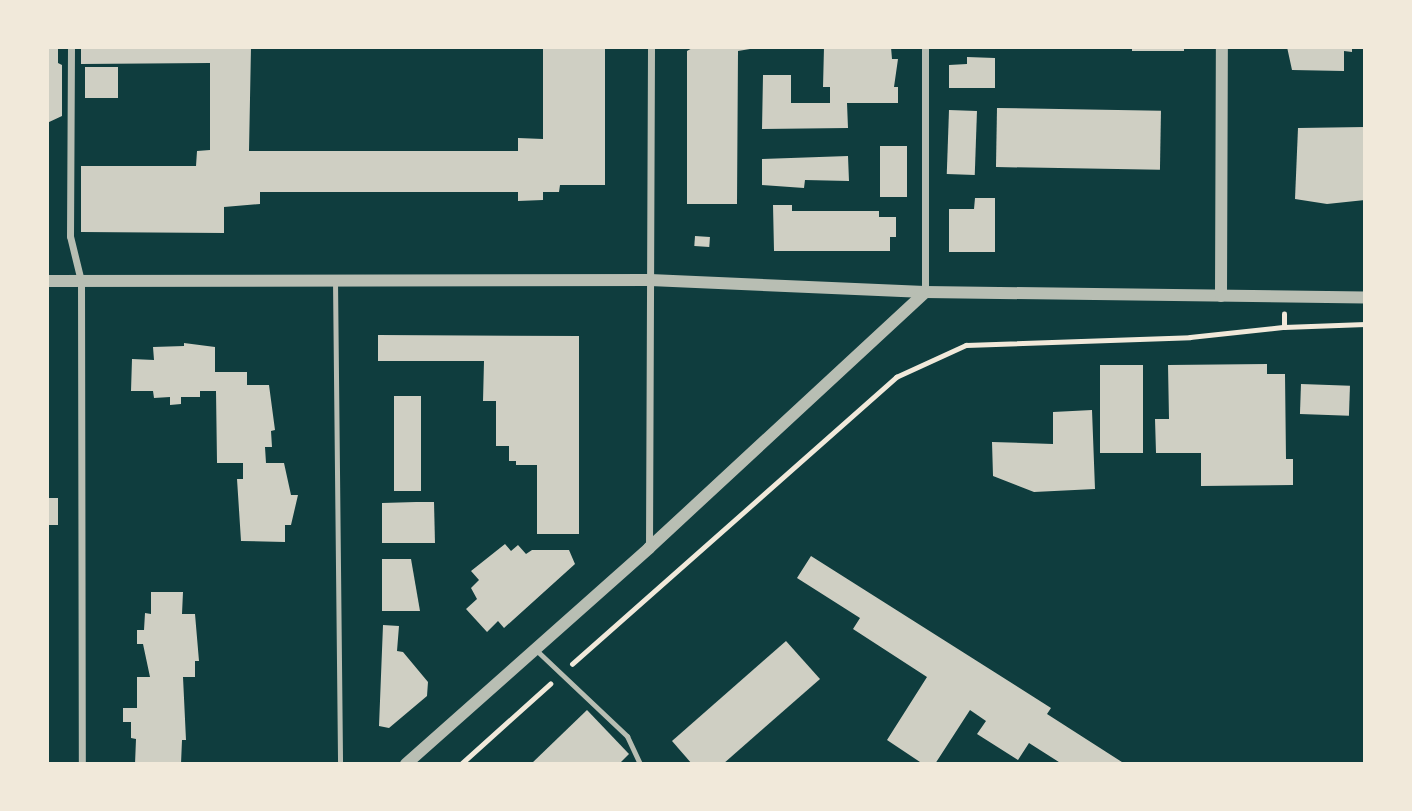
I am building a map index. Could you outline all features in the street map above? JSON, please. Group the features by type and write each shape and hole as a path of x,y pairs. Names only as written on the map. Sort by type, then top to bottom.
{"street":[{"path":"71,47 69,236 81,281 82,764"},
{"path":"649,548 651,47"},
{"path":"406,764 649,548 925,292 925,47"},
{"path":"1221,296 1222,47"},
{"path":"47,281 650,279 925,292 1365,297"}],"lane":[{"path":"335,280 340,764"},
{"path":"535,649 627,736 640,764"}],"path":[{"path":"1284,296 1284,327"},
{"path":"461,764 896,377 966,345 1191,337 1284,327 1365,324"}],"building":[{"path":"47,47 58,47 58,63 62,65 62,116 47,123"},
{"path":"81,47 251,47 249,151 518,151 518,138 543,139 543,47 605,47 605,185 560,185 559,192 543,192 543,200 518,201 518,192 260,192 260,204 224,207 224,233 81,232 81,166 196,166 197,151 210,150 210,63 81,64"},
{"path":"694,47 762,47 738,51 737,204 687,204 687,51"},
{"path":"824,47 891,47 892,59 898,59 894,87 898,87 898,103 847,103 848,128 762,129 763,75 791,75 791,103 830,103 830,87 823,87"},
{"path":"1132,47 1184,47 1184,51 1132,51"},
{"path":"1287,47 1352,47 1352,52 1344,51 1344,71 1292,70"},
{"path":"967,57 995,58 995,88 949,88 949,65 967,64"},
{"path":"85,67 118,67 118,98 85,98"},
{"path":"997,108 1161,111 1160,170 996,167"},
{"path":"949,110 977,111 975,175 947,174"},
{"path":"1365,127 1365,200 1327,204 1295,199 1298,128"},
{"path":"880,146 907,146 907,197 880,197"},
{"path":"848,156 849,181 805,180 804,188 762,185 762,159"},
{"path":"975,198 995,198 995,252 949,252 949,209 974,209"},
{"path":"773,205 792,205 792,211 879,211 879,217 896,217 896,237 890,237 890,251 774,251"},
{"path":"695,236 710,237 709,247 694,246"},
{"path":"378,335 579,336 579,534 537,534 537,465 516,465 516,461 509,461 509,446 496,446 496,401 483,401 484,361 378,361"},
{"path":"184,343 215,347 215,372 247,372 247,385 269,385 275,430 271,431 272,447 265,447 266,463 284,463 291,495 298,495 291,525 285,525 285,542 241,541 237,479 243,479 243,463 217,463 216,391 200,391 200,397 181,397 181,404 170,405 170,397 154,398 153,391 131,391 132,359 154,360 153,347 184,346"},
{"path":"1267,364 1267,374 1285,374 1286,459 1293,459 1293,485 1201,486 1201,453 1156,453 1155,419 1169,419 1168,365"},
{"path":"1100,365 1143,365 1143,453 1100,453"},
{"path":"1301,384 1350,386 1349,416 1300,414"},
{"path":"394,396 421,396 421,491 394,491"},
{"path":"1092,410 1095,489 1034,492 993,476 992,442 1053,444 1053,412"},
{"path":"47,498 58,498 58,525 47,525"},
{"path":"434,502 435,543 382,543 382,503"},
{"path":"505,544 511,551 518,545 526,554 532,550 569,550 575,564 504,628 498,621 487,632 466,609 477,599 471,588 479,580 471,571"},
{"path":"811,556 1051,708 1047,714 1125,764 1062,764 1029,743 1018,760 977,734 986,721 970,710 935,764 923,764 887,740 927,677 853,629 860,618 797,578"},
{"path":"382,559 411,559 420,611 382,611"},
{"path":"151,592 183,592 182,614 195,614 199,661 195,661 195,677 183,677 186,740 182,740 181,764 135,764 136,739 131,738 131,722 123,722 123,708 137,708 137,677 150,677 143,644 137,644 137,630 144,630 145,613 151,614"},
{"path":"383,625 399,626 397,651 403,652 428,682 427,696 389,728 379,726"},
{"path":"786,641 820,679 723,764 692,764 672,741"},
{"path":"587,710 629,754 619,764 531,764"}]}
